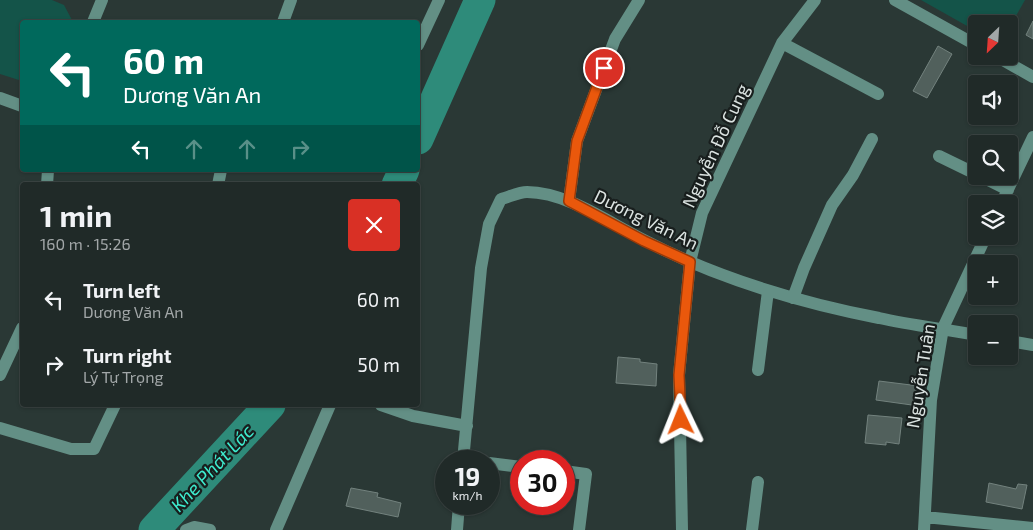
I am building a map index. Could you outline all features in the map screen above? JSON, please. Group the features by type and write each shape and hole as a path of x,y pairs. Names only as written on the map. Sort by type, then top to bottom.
{"street":[{"path":"94,20 102,0"},
{"path":"284,20 291,0"},
{"path":"420,41 439,0"},
{"path":"569,201 577,141 615,39 639,0"},
{"name":"Nguyễn Đỗ Cung","path":"682,530 679,375 690,262 702,214 782,44 816,0"},
{"path":"895,0 968,41"},
{"path":"782,44 878,94"},
{"path":"1012,65 1033,77"},
{"path":"0,98 20,105"},
{"path":"1006,195 1033,136"},
{"path":"793,298 832,205 852,176 872,139"},
{"path":"939,156 968,170"},
{"path":"998,185 1008,190"},
{"name":"Dương Văn An","path":"466,450 481,268 489,224 501,199 526,192 569,201 644,241 690,262 768,291 879,318 968,333"},
{"name":"Nguyễn Tuân","path":"924,530 932,400 943,328 982,245"},
{"path":"758,370 768,291"},
{"path":"0,375 20,332"},
{"path":"1018,342 1033,345"},
{"path":"0,428 71,450 94,449 114,407"},
{"path":"276,530 329,407"},
{"path":"387,407 413,416 467,426"},
{"path":"575,472 586,474 579,530"},
{"path":"752,530 758,482"},
{"path":"457,530 458,515"},
{"path":"925,517 1033,528"},
{"path":"186,530 202,527 210,530"}],"green space":[{"path":"0,0 52,0 64,5 72,20 20,20 20,80 0,74"},
{"path":"921,0 1025,0 1016,15 968,15 968,26"}],"building":[{"path":"1033,21 1033,39 1026,35"},
{"path":"938,46 952,54 927,98 913,91"},
{"path":"618,357 640,359 640,362 657,364 656,386 616,383"},
{"path":"879,381 919,386 919,406 876,400"},
{"path":"868,415 902,418 899,444 886,442 886,445 865,443"},
{"path":"989,483 1016,489 1018,484 1027,485 1022,509 986,502"},
{"path":"351,488 378,493 377,497 401,503 398,517 346,506"}],"waterway":[{"name":"Khe Phát Lác","path":"420,135 480,0"},
{"name":"Khe Phát Lác","path":"398,182 403,172"},
{"name":"Khe Phát Lác","path":"154,530 268,407"}],"route":[{"path":"604,68 577,141 569,201 644,241 690,262 679,375 681,420"}]}
